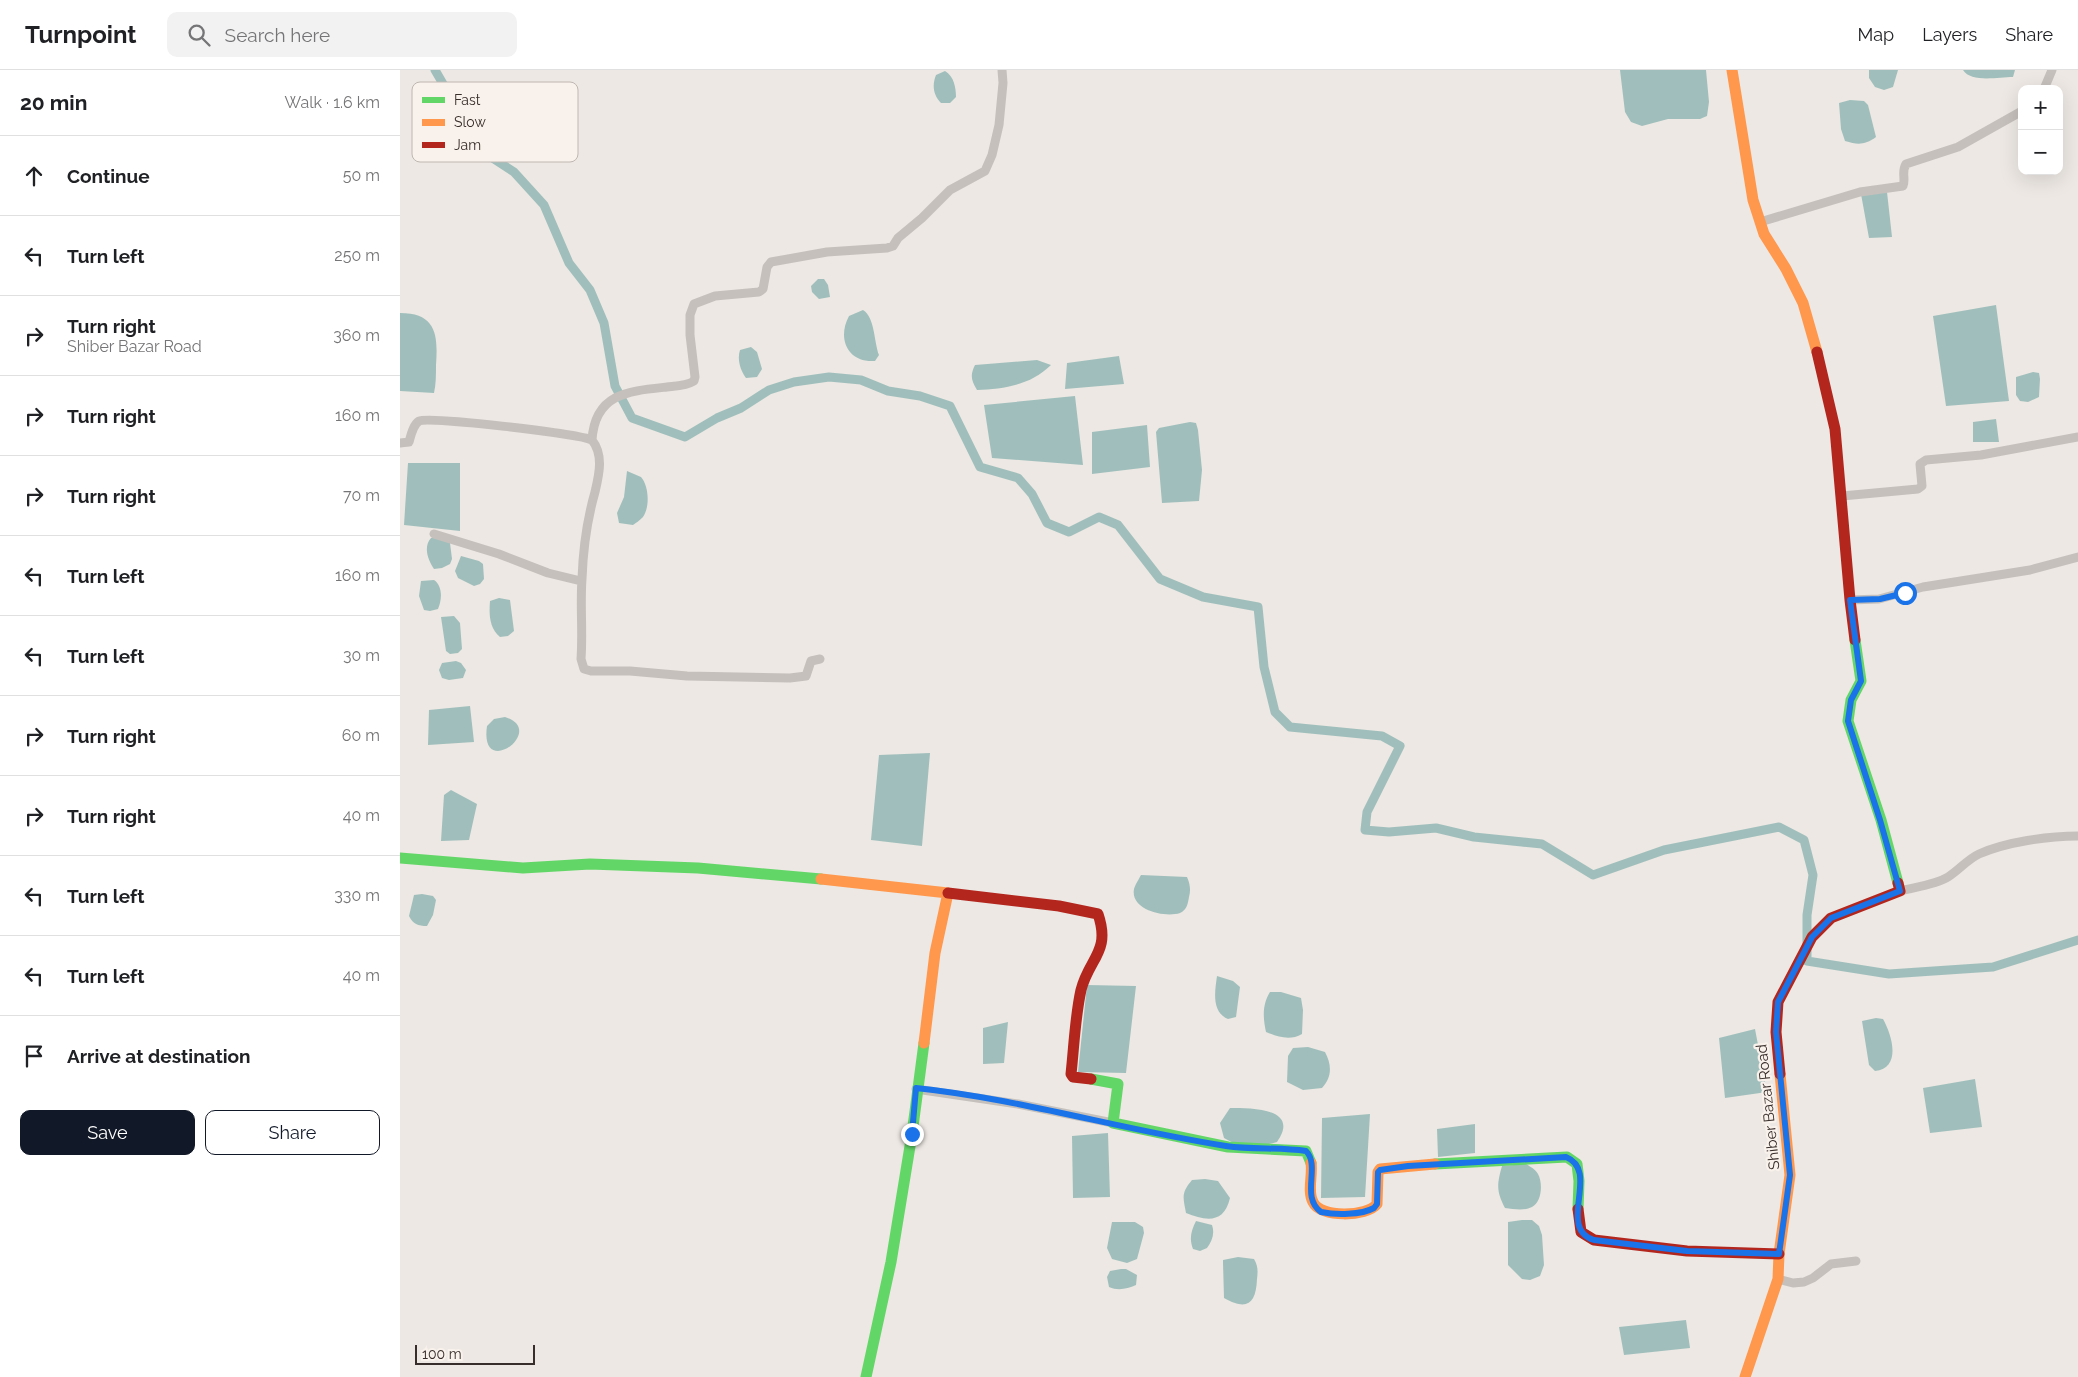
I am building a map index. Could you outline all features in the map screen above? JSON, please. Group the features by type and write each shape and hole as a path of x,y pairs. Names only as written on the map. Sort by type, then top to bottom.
{"street":[{"path":"820,659 811,661 806,676 790,678 688,676 584,669 581,659 582,581 585,539 600,474 600,460 592,440 595,421 603,406 610,400 624,394 694,381 690,315 694,304 714,296 759,292 763,289 771,262 828,252 893,246 898,238 922,218 950,190 984,172 992,154 999,125 1003,84 1002,70"},
{"path":"1732,70 1753,200 1764,234 1786,269 1803,304 1812,331 1835,429 1850,600 1861,681 1851,700 1848,721 1880,820 1900,891 1940,881 1978,854 2000,847 2058,836 2078,836"},
{"path":"2046,85 2052,70"},
{"path":"1760,222 1860,192 1902,186 1904,183 1902,171 1906,164 1958,147 2018,113"},
{"path":"400,443 409,442 415,425 420,421 441,419 592,440"},
{"path":"1842,496 1919,489 1922,482 1920,464 1926,460 1981,455 2078,437"},
{"path":"434,534 499,554 548,573 582,581"},
{"path":"1850,600 1880,599 1924,587 2030,570 2078,557"},
{"path":"400,858 523,868 590,864 698,868 948,893 1059,906 1098,914 1104,937 1103,944 1098,958 1084,981 1071,1074 1073,1077 1116,1082 1118,1087 1113,1123"},
{"name":"Shiber Bazar Road","path":"1745,1377 1778,1279 1779,1254 1790,1175 1776,1032 1778,1002 1812,937 1831,918 1900,891"},
{"path":"866,1377 891,1262 912,1134 916,1088 925,1040 934,953 948,893"},
{"path":"916,1088 1018,1104 1228,1146 1306,1151 1311,1159 1312,1200 1318,1210 1324,1213 1358,1212 1374,1208 1377,1204 1378,1172 1380,1170 1408,1166 1566,1157 1577,1164 1580,1174 1578,1224 1581,1232 1586,1237 1594,1240 1687,1251 1779,1254"},
{"path":"1778,1279 1793,1283 1804,1282 1813,1278 1830,1264 1856,1261"}],"water":[{"path":"1620,70 1706,70 1709,102 1707,116 1700,119 1668,119 1642,126 1631,122 1625,112"},
{"path":"1869,70 1898,70 1893,87 1884,90 1875,87 1869,78"},
{"path":"1963,70 2015,70 2013,77 1978,78 1972,77"},
{"path":"945,71 954,82 956,90 956,97 950,103 941,103 936,97 934,90 936,75"},
{"path":"1850,100 1864,101 1868,105 1876,137 1868,142 1858,144 1845,141 1841,129 1839,103"},
{"path":"1887,192 1892,237 1869,238 1861,194"},
{"path":"818,279 824,279 828,285 830,297 819,299 812,292 811,286"},
{"path":"1996,305 2009,401 1946,406 1933,316"},
{"path":"863,310 870,318 874,330 879,355 875,361 865,361 857,358 847,348 845,340 844,333 849,316"},
{"path":"400,313 422,317 433,328 436,345 434,393 400,391"},
{"path":"751,347 757,352 762,369 757,377 746,378 742,372 739,353 740,350"},
{"path":"1119,356 1124,384 1065,389 1067,363"},
{"path":"1037,360 1051,365 1035,377 1017,385 977,390 972,380 972,372 975,365"},
{"path":"2033,372 2039,373 2039,397 2028,402 2020,401 2016,395 2016,377"},
{"path":"1075,396 1083,465 992,458 984,405"},
{"path":"1996,419 1999,442 1973,442 1973,422"},
{"path":"1190,422 1196,423 1198,430 1202,470 1199,501 1162,503 1156,432 1159,428"},
{"path":"1147,425 1150,467 1092,474 1092,432"},
{"path":"408,463 460,463 460,531 404,525"},
{"path":"627,471 641,477 646,486 648,497 647,508 643,517 633,525 619,523 617,513 624,497"},
{"path":"431,538 441,538 450,543 452,559 450,564 434,569 428,558 427,549"},
{"path":"461,556 483,564 484,579 480,584 474,586 458,578 455,571"},
{"path":"434,580 440,589 441,597 438,609 424,610 419,596 421,581"},
{"path":"499,598 510,600 514,631 508,636 500,637 490,620 490,601"},
{"path":"454,616 460,623 462,649 458,653 450,654 446,651 441,617"},
{"path":"456,661 461,663 466,670 463,678 449,680 442,678 439,670 442,663"},
{"path":"470,706 474,742 428,745 429,710"},
{"path":"505,717 516,723 519,732 516,740 509,747 501,751 492,750 487,742 487,726 494,719"},
{"path":"930,753 922,846 871,840 879,755"},
{"path":"451,790 477,804 469,840 441,841 444,795"},
{"path":"1141,875 1187,877 1190,892 1188,904 1184,910 1180,913 1166,914 1150,911 1143,907 1134,896 1134,889"},
{"path":"414,895 433,896 436,900 433,915 427,926 416,924 409,916"},
{"path":"1217,976 1233,981 1240,987 1236,1017 1228,1019 1219,1011 1215,1000"},
{"path":"1087,985 1136,986 1126,1073 1078,1072"},
{"path":"1270,992 1281,992 1301,998 1303,1010 1302,1034 1288,1038 1266,1032 1264,1012"},
{"path":"1876,1018 1883,1019 1889,1033 1892,1042 1892,1057 1889,1064 1883,1069 1875,1071 1869,1065 1862,1021"},
{"path":"1008,1022 1004,1063 983,1064 983,1028"},
{"path":"1755,1029 1767,1092 1725,1098 1719,1038"},
{"path":"1308,1047 1325,1052 1327,1057 1330,1071 1328,1080 1322,1088 1303,1090 1287,1082 1288,1056 1293,1048"},
{"path":"1975,1079 1982,1127 1930,1133 1923,1088"},
{"path":"1230,1108 1260,1110 1278,1116 1283,1122 1283,1131 1277,1142 1243,1146 1224,1138 1220,1123"},
{"path":"1370,1114 1365,1197 1321,1198 1322,1118"},
{"path":"1475,1124 1475,1153 1438,1157 1437,1129"},
{"path":"1108,1133 1110,1197 1073,1198 1072,1136"},
{"path":"1526,1164 1536,1171 1540,1178 1540,1197 1535,1205 1526,1209 1505,1208 1498,1187 1502,1166"},
{"path":"1192,1180 1218,1181 1230,1198 1227,1206 1219,1216 1207,1219 1186,1213 1184,1199 1184,1192"},
{"path":"1532,1220 1539,1226 1542,1235 1544,1265 1540,1276 1530,1280 1522,1279 1508,1265 1508,1222"},
{"path":"1196,1221 1212,1225 1213,1228 1210,1243 1207,1248 1200,1251 1193,1249 1191,1242"},
{"path":"1112,1222 1135,1222 1143,1227 1144,1233 1137,1259 1127,1263 1112,1259 1107,1248"},
{"path":"1238,1257 1254,1259 1258,1273 1255,1294 1249,1303 1244,1304 1232,1302 1224,1298 1223,1260"},
{"path":"1126,1269 1137,1275 1136,1285 1122,1289 1109,1287 1107,1277 1110,1271"},
{"path":"1686,1320 1690,1348 1624,1355 1619,1327"}],"waterway":[{"path":"435,70 442,82"},
{"path":"499,162 514,172 544,205 569,263 590,290 604,323 615,386 632,418 685,437 717,418 741,408 769,390 794,382 829,377 861,380 888,391 920,396 950,406 980,467 1018,478 1032,494 1047,523 1069,532 1099,517 1118,525 1160,579 1203,597 1258,607 1264,667 1275,712 1290,727 1382,736 1400,746 1367,812 1365,830 1389,832 1436,828 1474,837 1542,844 1593,875 1664,850 1779,827 1804,840 1813,875 1807,915 1807,961 1889,974 1993,967 2078,940"}],"traffic: fast":[{"path":"1855,640 1861,681 1851,700 1848,721 1881,820 1898,883"},
{"path":"400,858 523,868 590,864 698,868 821,879"},
{"path":"866,1377 891,1262 912,1134 924,1043"},
{"path":"1091,1079 1118,1084 1113,1123 1228,1147 1306,1151 1311,1163"},
{"path":"1435,1164 1567,1157 1577,1164 1579,1181 1578,1209"}],"traffic: slow":[{"path":"1732,70 1753,200 1764,234 1786,269 1803,303 1817,352"},
{"path":"821,879 948,893 935,953 924,1043"},
{"path":"1745,1377 1778,1279 1779,1254 1790,1175 1780,1074"},
{"path":"1311,1163 1310,1193 1313,1202 1317,1207 1325,1211 1344,1214 1364,1211 1377,1204 1378,1172 1380,1169 1435,1164"}],"traffic: jam":[{"path":"1817,352 1835,429 1855,640"},
{"path":"1780,1074 1776,1032 1778,1002 1812,937 1831,918 1900,891 1898,883"},
{"path":"948,893 1059,906 1098,914 1102,937 1097,954 1081,990 1071,1074 1073,1077 1091,1079"},
{"path":"1578,1209 1581,1232 1594,1240 1687,1251 1779,1254"}],"route":[{"path":"912,1134 916,1088 1018,1104 1228,1146 1306,1151 1311,1159 1312,1200 1318,1210 1324,1213 1372,1210 1377,1204 1379,1170 1408,1166 1566,1157 1577,1164 1580,1174 1578,1224 1581,1232 1586,1237 1594,1240 1687,1251 1779,1254 1790,1175 1776,1032 1778,1002 1805,948 1812,937 1831,918 1900,891 1847,716 1851,700 1861,681 1850,600 1880,599 1905,593"}]}
